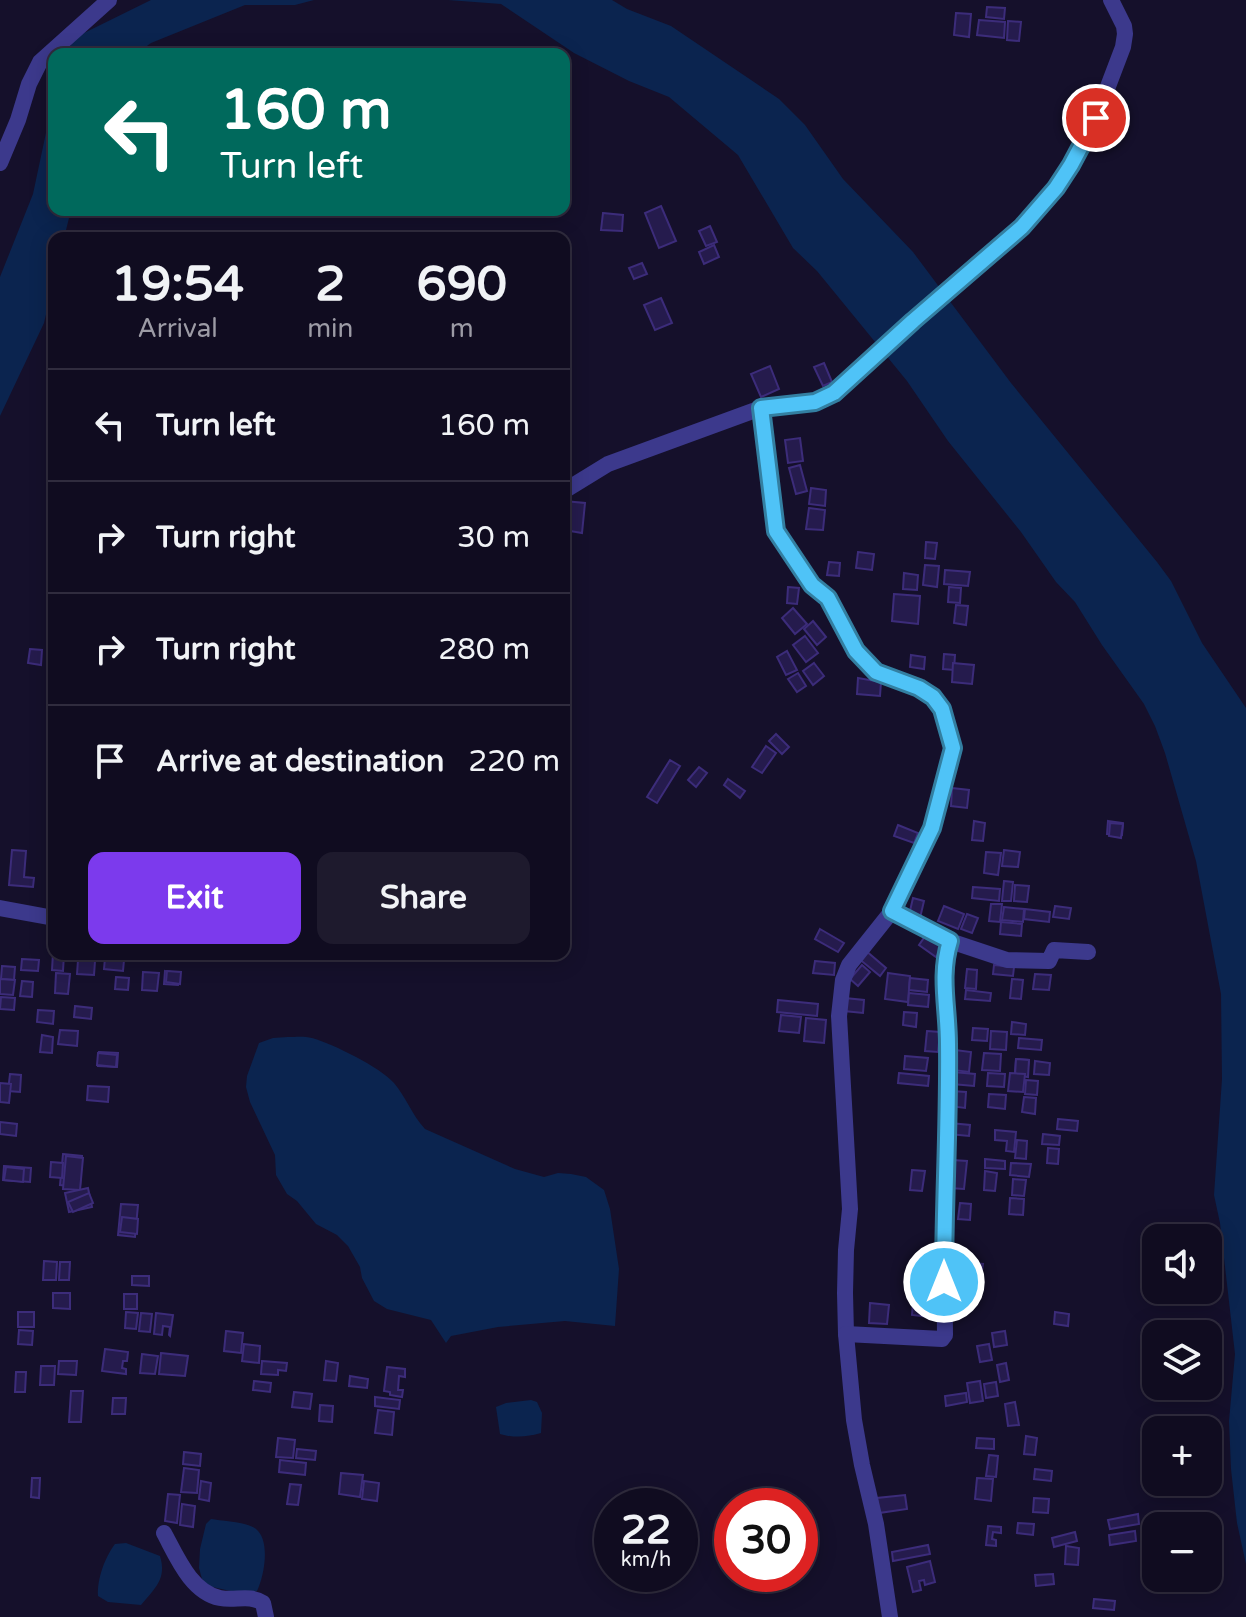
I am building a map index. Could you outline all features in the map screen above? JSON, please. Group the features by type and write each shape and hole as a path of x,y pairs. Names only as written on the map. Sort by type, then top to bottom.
{"street":[{"path":"56,48 109,0"},
{"path":"570,487 608,464 761,408 815,402 834,393 1022,227 1064,176 1096,118 1123,47 1124,26 1111,0"},
{"path":"0,163 29,84 40,62 48,55"},
{"path":"761,408 776,531 812,585 828,598 856,651 876,672 919,688 933,697 942,709 953,748 932,828 892,911 849,965 843,980 839,1016 850,1209 846,1334 854,1420 876,1524 890,1617"},
{"path":"0,908 48,917"},
{"path":"892,911 950,941 1014,962 1049,961 1055,949 1088,952"},
{"path":"846,1334 942,1339 945,1335 948,1042 943,973 950,941"},
{"path":"164,1533 196,1586 219,1598 256,1598 263,1603 266,1617"}],"water":[{"path":"151,0 314,0 295,5 245,5 144,48 69,48 82,34"},
{"path":"448,0 612,0 671,26 779,99 805,125 843,179 913,252 1011,383 1157,562 1171,581 1202,643 1246,708 1246,1564 1237,1523 1231,1469 1229,1421 1235,1354 1222,1224 1214,1195 1222,1079 1221,994 1196,861 1155,726 1144,704 1075,602 1056,582 1021,532 948,441 907,381 817,271 793,248 738,155 669,97 629,81 567,48 501,4"},
{"path":"48,123 48,216 70,216 66,232 48,232 48,306 44,323 0,416 0,277 33,194"},
{"path":"306,1037 356,1057 378,1070 394,1083 425,1129 515,1169 544,1177 558,1173 586,1177 604,1190 619,1269 615,1326 565,1321 498,1327 451,1336 446,1343 431,1320 387,1309 374,1301 348,1246 337,1235 316,1224 287,1194 276,1175 275,1155 246,1087 259,1043 273,1038"},
{"path":"531,1400 537,1402 542,1413 541,1433 521,1436 500,1434 496,1407"},
{"path":"211,1519 247,1525 261,1535 265,1559 257,1591 244,1594 208,1586 202,1579 200,1549 206,1524"},
{"path":"126,1543 160,1556 162,1564 161,1577 141,1605 108,1602 98,1596 100,1576 108,1555 115,1544"}],"building":[{"path":"987,7 1005,8 1004,19 986,17"},
{"path":"956,13 971,14 969,37 954,35"},
{"path":"979,20 1005,22 1004,38 977,35"},
{"path":"1008,21 1021,22 1019,41 1007,40"},
{"path":"661,206 676,241 659,248 645,213"},
{"path":"603,213 623,215 622,231 601,230"},
{"path":"710,226 717,242 706,246 699,231"},
{"path":"714,245 719,257 704,264 699,252"},
{"path":"642,263 647,274 634,279 629,268"},
{"path":"661,298 672,323 655,330 644,305"},
{"path":"824,363 832,382 823,386 814,367"},
{"path":"770,366 779,389 761,397 751,374"},
{"path":"800,438 803,461 788,463 785,440"},
{"path":"800,465 807,491 796,494 789,468"},
{"path":"811,488 826,490 825,506 809,504"},
{"path":"570,502 585,503 582,533 570,531"},
{"path":"809,508 825,510 823,530 806,529"},
{"path":"926,542 937,543 935,559 925,558"},
{"path":"858,552 874,554 872,570 856,568"},
{"path":"829,562 840,563 839,576 827,575"},
{"path":"925,565 939,566 937,587 923,585"},
{"path":"945,570 970,572 968,586 944,584"},
{"path":"904,573 918,575 917,590 903,589"},
{"path":"788,587 799,588 797,604 787,603"},
{"path":"949,587 961,588 960,603 948,602"},
{"path":"894,594 920,596 918,624 892,621"},
{"path":"956,605 968,606 966,625 954,623"},
{"path":"793,608 807,624 795,634 782,618"},
{"path":"813,621 826,637 817,645 804,629"},
{"path":"805,636 818,653 806,662 793,645"},
{"path":"30,649 42,650 41,665 28,663"},
{"path":"787,651 797,670 786,675 777,657"},
{"path":"944,654 955,655 954,670 943,669"},
{"path":"911,655 925,657 924,669 910,667"},
{"path":"814,663 824,676 813,685 803,671"},
{"path":"953,663 974,665 972,684 952,682"},
{"path":"798,673 806,686 797,692 788,679"},
{"path":"858,678 881,682 880,696 857,694"},
{"path":"776,734 789,747 782,754 769,741"},
{"path":"766,746 776,753 762,773 752,767"},
{"path":"670,760 680,766 657,803 647,797"},
{"path":"699,767 707,773 696,787 688,780"},
{"path":"728,779 745,791 740,798 724,785"},
{"path":"952,788 969,790 967,808 951,806"},
{"path":"974,821 985,823 983,841 972,840"},
{"path":"1108,821 1123,823 1122,835 1107,834"},
{"path":"1110,823 1123,824 1121,838 1109,836"},
{"path":"898,825 918,833 914,843 894,836"},
{"path":"12,850 26,851 24,877 34,878 33,887 9,885"},
{"path":"1004,850 1020,852 1018,867 1002,866"},
{"path":"986,852 1001,853 998,875 984,873"},
{"path":"1004,881 1013,882 1011,901 1002,901"},
{"path":"1015,885 1029,886 1027,902 1014,901"},
{"path":"973,887 1000,889 999,901 972,898"},
{"path":"913,898 924,901 920,918 909,915"},
{"path":"991,904 1002,904 1000,922 989,921"},
{"path":"944,906 964,914 958,929 938,921"},
{"path":"1055,906 1071,908 1069,919 1053,917"},
{"path":"1004,907 1024,909 1023,922 1002,920"},
{"path":"1025,909 1050,912 1049,922 1024,919"},
{"path":"967,914 978,918 972,933 961,929"},
{"path":"1001,922 1022,924 1021,936 1000,934"},
{"path":"820,929 844,943 838,952 815,939"},
{"path":"926,935 943,947 936,957 919,945"},
{"path":"865,950 886,968 880,976 858,958"},
{"path":"22,959 39,960 38,971 21,970"},
{"path":"53,960 64,960 63,971 52,970"},
{"path":"78,960 95,961 94,975 77,974"},
{"path":"105,960 124,960 123,971 104,969"},
{"path":"815,961 835,963 834,975 813,973"},
{"path":"862,965 870,972 858,986 850,979"},
{"path":"994,965 1014,967 1013,976 993,974"},
{"path":"2,966 15,967 14,980 1,979"},
{"path":"967,969 977,970 976,989 965,988"},
{"path":"165,971 179,973 178,985 164,984"},
{"path":"167,971 181,972 180,984 166,982"},
{"path":"143,972 159,973 157,991 142,990"},
{"path":"56,973 70,974 68,994 55,993"},
{"path":"888,973 910,976 908,1002 885,999"},
{"path":"1035,974 1051,975 1049,990 1033,989"},
{"path":"116,977 129,978 128,990 115,989"},
{"path":"910,978 928,980 927,992 909,990"},
{"path":"0,979 15,980 13,995 0,994"},
{"path":"1012,979 1023,980 1021,999 1010,998"},
{"path":"22,981 33,982 32,997 20,996"},
{"path":"966,990 991,993 990,1001 965,999"},
{"path":"909,993 929,995 928,1007 908,1005"},
{"path":"1,997 15,998 14,1010 0,1009"},
{"path":"845,998 864,1000 863,1013 844,1011"},
{"path":"778,1000 818,1004 817,1016 777,1012"},
{"path":"75,1006 92,1008 91,1019 74,1017"},
{"path":"38,1010 54,1011 53,1024 37,1022"},
{"path":"904,1012 917,1013 916,1027 903,1025"},
{"path":"781,1015 801,1017 799,1033 779,1031"},
{"path":"806,1018 826,1020 824,1043 804,1041"},
{"path":"1012,1022 1026,1024 1025,1035 1011,1034"},
{"path":"973,1028 988,1029 987,1041 972,1040"},
{"path":"60,1030 78,1031 77,1046 58,1044"},
{"path":"927,1031 940,1032 938,1052 925,1051"},
{"path":"991,1031 1007,1032 1006,1050 990,1049"},
{"path":"42,1035 53,1037 52,1053 40,1052"},
{"path":"1019,1038 1042,1040 1041,1050 1018,1048"},
{"path":"955,1050 971,1052 969,1072 953,1070"},
{"path":"99,1052 118,1053 117,1067 98,1066"},
{"path":"98,1053 117,1055 116,1067 97,1065"},
{"path":"984,1053 1001,1054 1000,1071 982,1070"},
{"path":"905,1056 928,1058 926,1071 904,1069"},
{"path":"1016,1059 1029,1060 1027,1074 1015,1073"},
{"path":"1016,1059 1029,1060 1028,1077 1015,1075"},
{"path":"1035,1061 1050,1063 1049,1075 1034,1074"},
{"path":"953,1072 975,1074 974,1086 952,1084"},
{"path":"899,1073 929,1076 928,1086 898,1083"},
{"path":"988,1073 1005,1074 1004,1087 987,1086"},
{"path":"1010,1073 1025,1074 1023,1092 1008,1091"},
{"path":"10,1074 21,1075 20,1092 8,1091"},
{"path":"1026,1080 1038,1081 1037,1095 1025,1094"},
{"path":"0,1083 11,1084 9,1103 0,1102"},
{"path":"88,1086 109,1087 108,1102 87,1100"},
{"path":"951,1091 966,1092 965,1108 949,1106"},
{"path":"989,1094 1006,1095 1005,1109 988,1107"},
{"path":"1024,1097 1036,1098 1035,1114 1022,1112"},
{"path":"1058,1119 1078,1121 1077,1131 1057,1129"},
{"path":"0,1122 17,1124 16,1136 0,1134"},
{"path":"950,1123 970,1125 969,1136 949,1134"},
{"path":"995,1130 1016,1132 1014,1152 1006,1151 1007,1141 995,1140"},
{"path":"1043,1134 1060,1136 1059,1145 1042,1144"},
{"path":"1017,1140 1027,1141 1026,1159 1015,1158"},
{"path":"1048,1148 1059,1149 1058,1164 1047,1163"},
{"path":"63,1154 82,1156 80,1187 60,1185"},
{"path":"66,1156 83,1158 80,1190 63,1189"},
{"path":"985,1159 1005,1161 1005,1169 985,1168"},
{"path":"952,1160 967,1161 964,1189 949,1188"},
{"path":"51,1162 63,1163 62,1178 50,1177"},
{"path":"1011,1163 1031,1164 1029,1177 1010,1175"},
{"path":"4,1166 31,1168 30,1182 3,1180"},
{"path":"6,1167 24,1169 23,1182 4,1180"},
{"path":"912,1170 925,1171 922,1191 910,1190"},
{"path":"985,1171 997,1173 995,1191 984,1190"},
{"path":"1013,1179 1026,1180 1024,1196 1012,1195"},
{"path":"88,1188 92,1207 69,1212 65,1193"},
{"path":"89,1193 93,1203 73,1212 68,1202"},
{"path":"1010,1198 1024,1199 1023,1215 1009,1214"},
{"path":"960,1203 971,1204 970,1220 958,1219"},
{"path":"121,1204 138,1205 135,1237 118,1235"},
{"path":"122,1217 138,1219 137,1234 120,1232"},
{"path":"926,1247 940,1248 938,1267 924,1266"},
{"path":"44,1261 57,1262 56,1280 43,1280"},
{"path":"60,1262 70,1262 69,1280 59,1280"},
{"path":"963,1262 983,1264 981,1278 962,1276"},
{"path":"132,1276 149,1276 149,1286 132,1285"},
{"path":"951,1282 977,1284 975,1299 949,1297"},
{"path":"53,1293 70,1293 70,1309 53,1308"},
{"path":"124,1294 137,1294 137,1309 124,1309"},
{"path":"913,1302 937,1305 936,1318 912,1315"},
{"path":"870,1303 889,1305 887,1324 869,1323"},
{"path":"18,1312 34,1312 34,1327 18,1327"},
{"path":"126,1312 138,1313 136,1329 125,1328"},
{"path":"1055,1312 1069,1314 1068,1326 1054,1324"},
{"path":"141,1313 152,1314 150,1332 139,1331"},
{"path":"156,1313 173,1315 170,1336 170,1327 163,1326 162,1335 154,1334"},
{"path":"19,1330 33,1331 32,1345 18,1344"},
{"path":"226,1331 243,1333 241,1353 224,1351"},
{"path":"1005,1331 1007,1345 994,1347 992,1333"},
{"path":"244,1344 260,1346 259,1363 242,1361"},
{"path":"989,1344 992,1360 980,1362 977,1346"},
{"path":"105,1349 128,1352 122,1368 126,1369 126,1374 102,1371"},
{"path":"161,1353 188,1356 185,1376 159,1374"},
{"path":"142,1354 158,1356 155,1374 140,1373"},
{"path":"59,1361 77,1361 76,1375 58,1374"},
{"path":"262,1361 287,1363 286,1371 278,1370 278,1375 261,1374"},
{"path":"326,1361 338,1363 336,1381 324,1380"},
{"path":"1006,1363 1009,1380 1000,1382 997,1365"},
{"path":"41,1366 55,1366 54,1385 40,1385"},
{"path":"387,1367 405,1369 405,1377 399,1376 398,1390 403,1390 402,1397 384,1391"},
{"path":"16,1372 26,1372 25,1392 15,1392"},
{"path":"350,1376 368,1379 367,1388 349,1386"},
{"path":"254,1381 271,1383 270,1392 253,1390"},
{"path":"980,1381 983,1401 970,1403 967,1383"},
{"path":"996,1382 998,1396 986,1398 984,1384"},
{"path":"71,1391 83,1391 81,1422 69,1422"},
{"path":"294,1392 312,1394 310,1409 292,1407"},
{"path":"966,1393 967,1402 946,1406 945,1396"},
{"path":"375,1397 400,1400 399,1409 375,1406"},
{"path":"113,1398 126,1398 125,1414 112,1414"},
{"path":"1015,1402 1019,1425 1008,1426 1005,1404"},
{"path":"320,1405 333,1406 332,1422 319,1421"},
{"path":"378,1410 394,1412 392,1435 375,1433"},
{"path":"1026,1436 1037,1438 1035,1455 1024,1454"},
{"path":"278,1438 295,1440 293,1458 276,1457"},
{"path":"977,1438 994,1439 994,1449 976,1448"},
{"path":"297,1449 316,1451 315,1460 296,1458"},
{"path":"184,1452 201,1454 200,1466 183,1464"},
{"path":"989,1455 998,1456 996,1477 986,1476"},
{"path":"280,1460 306,1463 305,1475 279,1472"},
{"path":"184,1468 199,1470 197,1493 181,1492"},
{"path":"1035,1469 1052,1471 1051,1481 1034,1479"},
{"path":"341,1473 363,1475 360,1497 339,1494"},
{"path":"32,1478 40,1478 39,1498 31,1497"},
{"path":"977,1478 993,1479 991,1501 975,1499"},
{"path":"201,1481 211,1483 209,1501 199,1499"},
{"path":"364,1481 379,1483 377,1501 362,1499"},
{"path":"290,1484 301,1485 298,1505 287,1504"},
{"path":"168,1494 180,1495 177,1523 165,1521"},
{"path":"905,1495 907,1509 879,1513 877,1498"},
{"path":"1034,1498 1049,1499 1048,1513 1033,1512"},
{"path":"182,1504 195,1506 193,1527 180,1525"},
{"path":"1138,1514 1139,1524 1110,1529 1108,1520"},
{"path":"1018,1523 1034,1524 1033,1535 1017,1533"},
{"path":"988,1526 1001,1527 1001,1533 993,1532 992,1539 996,1540 996,1546 986,1545"},
{"path":"1135,1531 1136,1541 1110,1545 1109,1535"},
{"path":"1075,1532 1077,1541 1054,1547 1052,1538"},
{"path":"928,1545 930,1554 893,1561 892,1552"},
{"path":"1066,1546 1079,1548 1078,1565 1065,1564"},
{"path":"930,1561 935,1582 925,1585 924,1580 919,1581 921,1590 913,1592 907,1567"},
{"path":"1053,1574 1054,1584 1036,1586 1035,1575"},
{"path":"1094,1599 1115,1601 1114,1610 1093,1608"}],"route":[{"path":"944,1282 948,1042 943,973 950,941 892,911 932,828 953,748 942,709 933,697 919,688 876,672 856,651 828,598 812,585 776,531 761,408 815,402 834,393 1022,227 1056,188 1096,118"}]}
